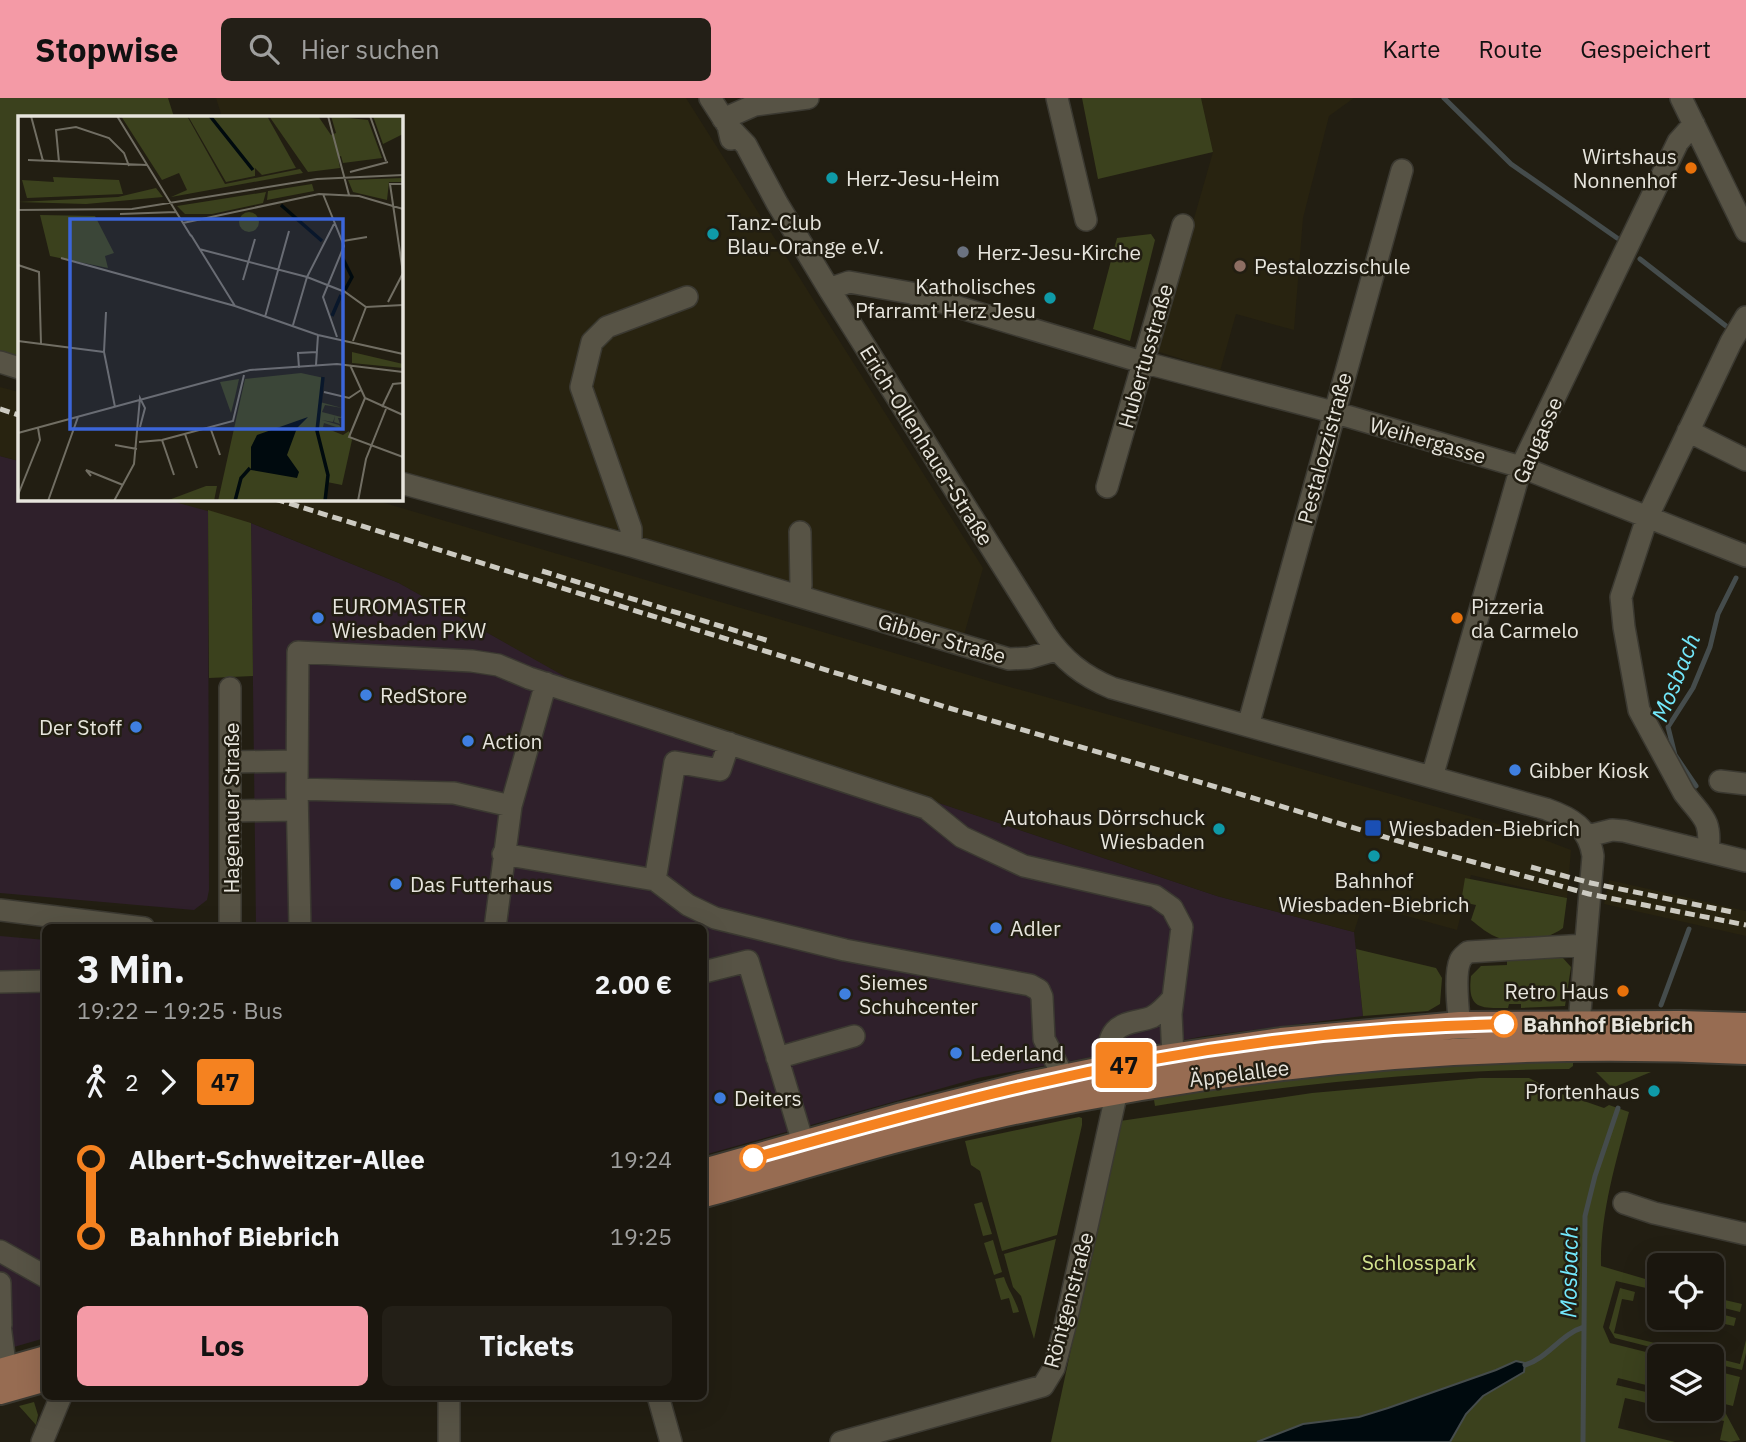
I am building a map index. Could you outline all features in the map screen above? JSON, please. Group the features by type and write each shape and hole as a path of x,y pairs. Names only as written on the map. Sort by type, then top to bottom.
{"main road":[{"name":"Äppelallee","path":"707,1171 958,1123 1066,1088 1113,1079 1173,1057 1294,1040 1460,1025 1746,1026"},
{"name":"Äppelallee","path":"1113,1079 1202,1077 1306,1064 1474,1050 1664,1048 1746,1051"},
{"name":"Äppelallee","path":"707,1193 806,1154"},
{"path":"1,1379 42,1362"},
{"path":"1,1379 42,1378"}],"street":[{"name":"Erich-Ollenhauer-Straße","path":"710,98 746,145 777,203 829,289 1056,650"},
{"path":"726,122 747,107 808,98"},
{"path":"1057,98 1086,220"},
{"path":"1681,98 1746,230"},
{"name":"Gaugasse","path":"1432,777 1521,467 1678,142 1694,124"},
{"name":"Pestalozzistraße","path":"1248,726 1402,170"},
{"name":"Hubertusstraße","path":"1107,487 1183,225"},
{"name":"Weihergasse","path":"829,289 849,282 911,293 1142,362 1333,412 1521,467 1746,556"},
{"path":"632,545 631,529 581,387 593,342 607,327 687,298"},
{"path":"1708,851 1708,825 1684,793 1639,710 1621,597 1647,518 1731,342 1746,317"},
{"path":"0,362 18,368"},
{"path":"1688,431 1746,460"},
{"name":"Gibber Straße","path":"402,483 632,545 1009,659 1029,659 1056,650"},
{"path":"799,596 800,532"},
{"path":"1056,650 1078,670 1102,684 1560,814 1576,822 1588,835 1593,856 1579,1024 1576,1032 1571,1035 1538,1048"},
{"path":"300,924 298,652 472,661 498,665 926,808 962,837 1024,866 1155,896 1172,908 1182,927 1171,1014 1173,1057"},
{"path":"495,924 511,806 546,682"},
{"name":"Hagenauer Straße","path":"230,688 230,924"},
{"path":"655,880 675,762 720,770 729,743"},
{"path":"230,762 297,761"},
{"path":"1720,781 1746,784"},
{"path":"231,811 297,799 454,793 511,806"},
{"path":"1588,835 1612,830 1624,831 1746,861"},
{"path":"503,854 655,880 688,905 715,918 779,927 845,950 1030,985 1039,990 1042,997 1044,1039 1066,1088"},
{"path":"0,910 112,924"},
{"path":"1474,1050 1464,1039 1460,1025 1458,973 1460,961 1468,952 1585,945"},
{"path":"707,971 748,961 806,1154"},
{"path":"0,982 42,981"},
{"name":"Röntgenstraße","path":"841,1442 897,1435 1044,1386 1054,1368 1065,1326 1109,1132 1113,1079 1109,1047 1114,1032 1124,1025 1152,1017 1173,998"},
{"path":"777,1058 854,1037"},
{"path":"1625,1203 1654,1213 1746,1234"},
{"path":"0,1251 42,1275"},
{"path":"0,1283 1,1379"},
{"path":"46,1433 50,1400"},
{"path":"46,1433 59,1400"},
{"path":"449,1434 450,1400"},
{"path":"449,1434 456,1400"},
{"path":"659,1400 671,1442"}],"shaded area":[{"path":"216,98 686,98 983,568 964,635 618,530 402,474 402,116 222,116"},
{"name":"Pestalozzischule","path":"1201,98 1354,98 1329,116 1303,218 1294,330 1236,314 1220,371 1156,351 1213,152"},
{"path":"0,387 18,392 18,461 0,456"},
{"path":"0,456 18,461 18,500 168,500 208,510 209,890 207,900 194,910 0,893"},
{"path":"168,500 374,500 996,683 1519,830 1571,850 1567,898 1471,875 1457,930 1363,904 1354,932 1217,896 571,680 399,583 251,523"},
{"path":"251,523 399,583 572,680 1217,896 1354,932 1363,1016 1205,1036 978,1078 707,1154 707,924 256,924"},
{"path":"1609,880 1746,911 1746,936 1604,904"},
{"path":"0,936 42,940 42,1339 0,1351"},
{"path":"1516,1361 1525,1363 1524,1372 1483,1396 1466,1414 1450,1442 1257,1442 1303,1424 1359,1417 1388,1408"}],"green space":[{"path":"0,98 168,98 174,116 18,116 18,357 0,351"},
{"path":"1082,98 1201,98 1213,152 1098,179"},
{"path":"1151,234 1155,240 1130,341 1093,329 1117,238"},
{"path":"208,510 251,523 253,676 209,678"},
{"path":"1465,878 1567,898 1563,928 1549,936 1524,941 1507,940 1492,935 1471,920 1476,905 1461,902"},
{"path":"1356,949 1436,968 1442,978 1440,1004 1428,1011 1363,1016"},
{"path":"1562,957 1571,967 1565,1006 1521,1008 1521,1004 1509,1004 1508,1008 1490,1008 1478,1005 1471,995 1471,976 1481,966 1507,965 1507,960"},
{"path":"1573,1056 1573,1066 1569,1069 1465,1072 1362,1080 1155,1106 1153,1094 1304,1072"},
{"path":"1596,1072 1651,1072 1612,1088"},
{"name":"Schlosspark","path":"1480,1078 1529,1078 1550,1089 1552,1086 1559,1089 1558,1093 1572,1097 1574,1094 1581,1097 1581,1100 1604,1108 1609,1105 1629,1112 1606,1208 1601,1266 1647,1279 1647,1288 1616,1281 1603,1327 1610,1343 1647,1352 1647,1385 1618,1378 1616,1385 1647,1392 1647,1403 1625,1398 1618,1428 1675,1442 1051,1442 1120,1121 1312,1093"},
{"path":"1082,1118 1082,1125 1057,1235 1002,1251 980,1171 971,1165 965,1141"},
{"path":"982,1202 992,1234 983,1236 974,1204"},
{"path":"1056,1239 1034,1339 1021,1296 1013,1287 1004,1254"},
{"path":"993,1240 1002,1272 994,1275 984,1243"},
{"path":"1004,1277 1019,1312 1013,1313 1009,1298 1001,1300 995,1279"},
{"path":"1620,1288 1635,1292 1633,1301 1622,1299 1614,1333 1659,1344 1647,1346 1615,1338 1609,1328"},
{"path":"1724,1300 1742,1304 1740,1312 1724,1308"},
{"path":"1724,1315 1736,1318 1734,1326 1724,1324"},
{"path":"1746,1340 1742,1370 1724,1366 1724,1360 1740,1364"},
{"path":"1724,1373 1740,1377 1733,1406 1724,1404"},
{"path":"34,1402 38,1415 36,1425 19,1406"},
{"path":"1724,1412 1740,1440 1720,1440 1724,1421"}],"waterway":[{"name":"Mosbach","path":"1444,98 1511,164 1617,238"},
{"name":"Mosbach","path":"1640,259 1726,326"},
{"name":"Mosbach","path":"1696,786 1675,755 1668,727 1693,688 1710,647 1718,614 1736,578"},
{"name":"Mosbach","path":"1661,1005 1689,929"},
{"name":"Mosbach","path":"1583,1442 1585,1216 1595,1176 1618,1108"},
{"path":"1525,1365 1584,1327"}],"railway":[{"path":"0,409 18,415"},
{"path":"278,500 949,708 1412,845 1589,894 1746,925"},
{"path":"542,571 769,641"},
{"path":"1531,867 1591,883 1732,912"}],"bus line":[{"name":"47","path":"753,1158 979,1096 1150,1060 1281,1041 1460,1025 1504,1024"}],"place":[{"name":"Wirtshaus Nonnenhof","path":"1691,168"},
{"name":"Herz-Jesu-Heim","path":"832,178"},
{"name":"Tanz-Club Blau-Orange e.V.","path":"713,234"},
{"name":"Herz-Jesu-Kirche","path":"963,252"},
{"name":"Pestalozzischule","path":"1240,266"},
{"name":"Katholisches Pfarramt Herz Jesu","path":"1050,298"},
{"name":"EUROMASTER Wiesbaden PKW","path":"318,618"},
{"name":"Pizzeria da Carmelo","path":"1457,618"},
{"name":"RedStore","path":"366,695"},
{"name":"Der Stoff","path":"136,727"},
{"name":"Action","path":"468,741"},
{"name":"Gibber Kiosk","path":"1515,770"},
{"name":"Wiesbaden-Biebrich","path":"1373,828"},
{"name":"Autohaus Dörrschuck Wiesbaden","path":"1219,829"},
{"name":"Bahnhof Wiesbaden-Biebrich","path":"1374,856"},
{"name":"Das Futterhaus","path":"396,884"},
{"name":"Adler","path":"996,928"},
{"name":"Retro Haus","path":"1623,991"},
{"name":"Siemes Schuhcenter","path":"845,994"},
{"name":"Bahnhof Biebrich","path":"1504,1024"},
{"name":"Lederland","path":"956,1053"},
{"name":"Pfortenhaus","path":"1654,1091"},
{"name":"Deiters","path":"720,1098"}]}
